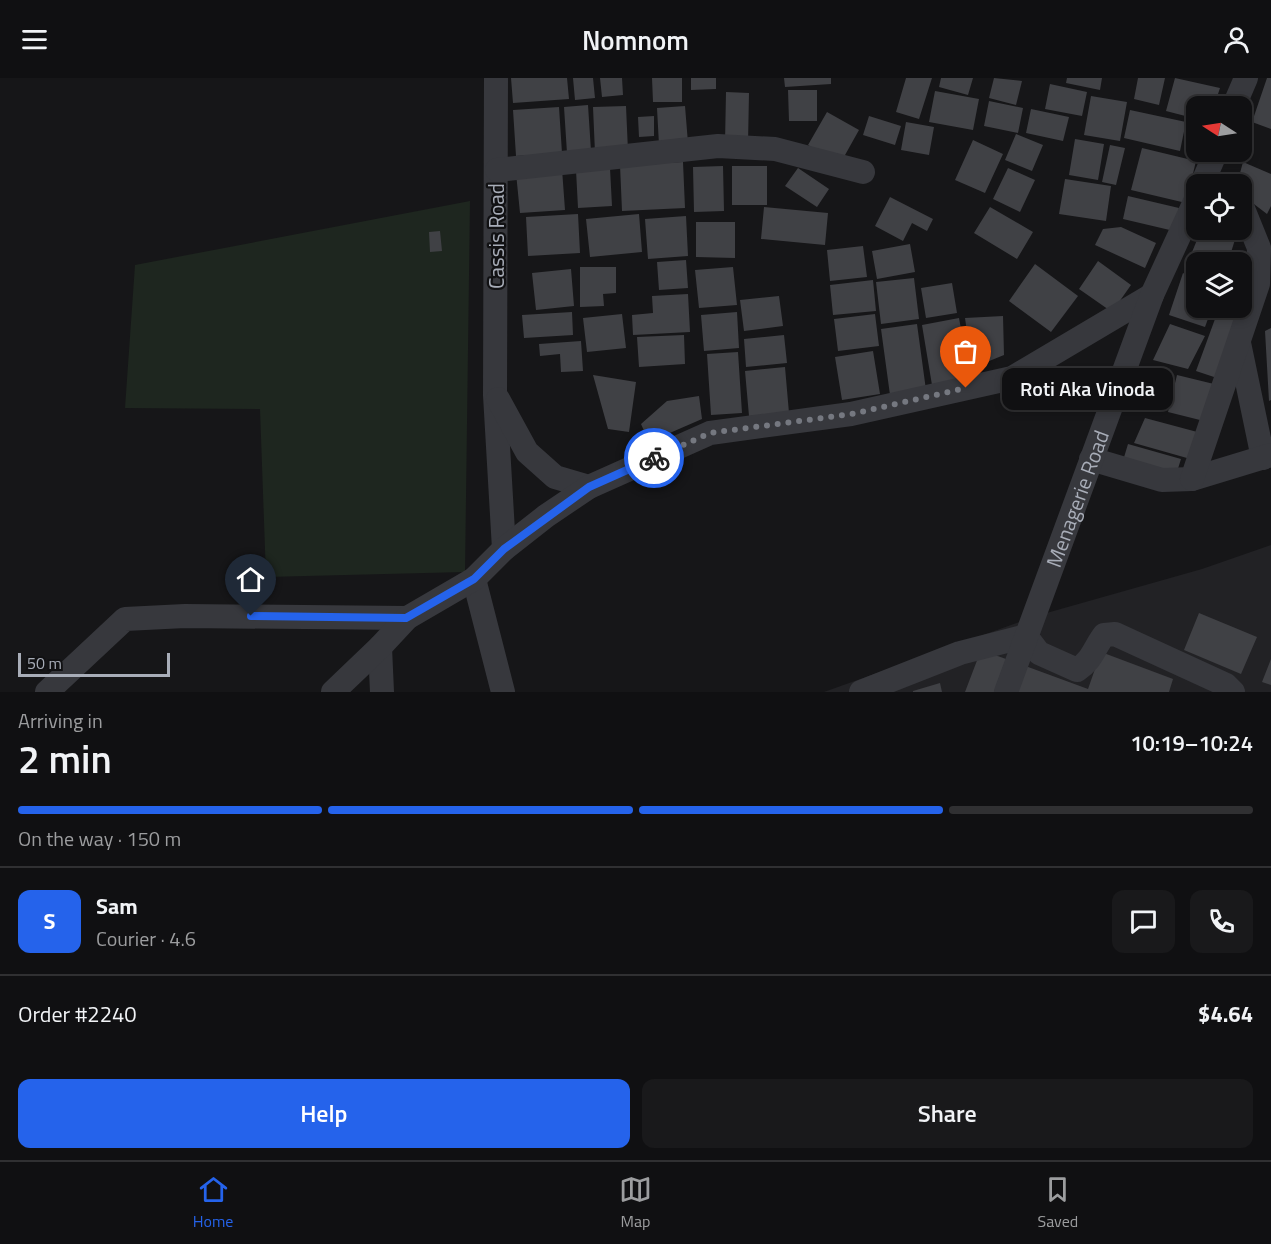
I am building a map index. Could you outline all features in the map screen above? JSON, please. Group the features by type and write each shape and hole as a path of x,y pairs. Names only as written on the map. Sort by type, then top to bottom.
{"street":[{"name":"Cassis Road","path":"496,78 495,395 504,549"},
{"path":"1238,96 1246,78"},
{"path":"497,170 718,146 775,149 863,172"},
{"name":"Menagerie Road","path":"1006,692 1152,295 1186,226"},
{"path":"1192,479 1258,284 1259,248 1252,231"},
{"path":"333,692 380,647 406,618 474,579 504,549 589,487 710,433 852,414 1012,378 1152,295"},
{"path":"1091,459 1162,480 1192,479 1267,457 1239,341"},
{"path":"495,395 527,452 555,477 589,487"},
{"path":"474,579 504,692"},
{"path":"47,692 125,620 184,616 406,618"},
{"path":"861,692 960,653 1026,636 1039,653 1077,670 1089,662 1094,647 1104,635 1115,634 1226,685 1233,692"},
{"path":"380,647 382,692"}],"shaded area":[{"path":"470,201 465,572 266,577 260,409 125,408 135,265"},
{"path":"1271,545 1271,692 824,692 1036,616 1202,569"}],"building":[{"path":"511,78 567,78 569,99 513,103"},
{"path":"573,78 593,78 595,98 575,100"},
{"path":"600,78 622,78 623,95 602,97"},
{"path":"652,78 682,78 682,102 653,102"},
{"path":"691,78 716,78 716,89 691,90"},
{"path":"784,78 831,78 831,84 785,87"},
{"path":"906,78 932,78 919,119 896,112"},
{"path":"941,78 973,78 968,95 939,87"},
{"path":"994,78 1022,81 1016,105 989,98"},
{"path":"1067,78 1102,78 1100,90 1066,83"},
{"path":"1138,78 1165,78 1159,105 1134,99"},
{"path":"1175,78 1220,88 1217,96 1186,96 1186,116 1166,111"},
{"path":"1267,78 1271,78 1271,129 1252,122"},
{"path":"1050,84 1087,92 1082,116 1045,109"},
{"path":"788,90 817,90 817,121 789,121"},
{"path":"935,91 979,99 973,130 929,122"},
{"path":"726,92 749,93 748,144 725,143"},
{"path":"1091,96 1127,102 1120,141 1084,135"},
{"path":"989,101 1023,108 1018,133 984,126"},
{"path":"588,105 591,151 567,153 564,107"},
{"path":"626,106 628,151 595,153 593,107"},
{"path":"685,106 688,143 659,145 657,108"},
{"path":"559,107 562,153 516,156 513,110"},
{"path":"1031,109 1069,117 1063,141 1026,133"},
{"path":"1130,110 1186,122 1180,151 1124,138"},
{"path":"827,112 859,130 840,164 808,145"},
{"path":"654,116 654,136 639,137 638,117"},
{"path":"869,116 901,126 895,145 863,135"},
{"path":"906,122 934,127 929,155 901,150"},
{"path":"1016,134 1043,145 1032,171 1005,160"},
{"path":"1075,139 1104,144 1098,180 1069,175"},
{"path":"973,140 1003,154 985,193 955,180"},
{"path":"1110,145 1125,148 1116,185 1102,182"},
{"path":"1142,148 1186,159 1186,162 1196,162 1193,174 1186,174 1186,203 1131,190"},
{"path":"683,162 685,208 622,211 620,165"},
{"path":"1243,162 1271,174 1271,206 1267,214 1252,203 1252,174 1240,174"},
{"path":"723,166 724,211 694,212 693,167"},
{"path":"732,166 767,166 767,205 732,205"},
{"path":"610,168 612,206 578,208 576,170"},
{"path":"798,168 829,189 817,207 785,186"},
{"path":"1008,168 1035,180 1020,212 993,199"},
{"path":"562,169 565,210 520,213 516,173"},
{"path":"1065,179 1111,186 1106,221 1059,214"},
{"path":"1128,196 1179,208 1174,231 1123,219"},
{"path":"890,197 933,219 927,231 912,223 903,241 875,226"},
{"path":"764,207 828,213 825,245 761,239"},
{"path":"990,207 1033,232 1017,259 974,233"},
{"path":"578,214 580,253 528,256 526,217"},
{"path":"639,214 642,252 590,257 586,219"},
{"path":"686,216 688,256 648,259 645,219"},
{"path":"696,222 735,222 735,258 696,257"},
{"path":"1121,227 1156,243 1145,268 1095,245 1103,229"},
{"path":"440,231 442,251 430,252 429,232"},
{"path":"1197,240 1235,240 1231,252 1192,252"},
{"path":"910,244 915,272 877,279 872,251"},
{"path":"863,246 867,277 830,281 827,250"},
{"path":"686,260 688,288 659,290 657,262"},
{"path":"1098,261 1131,285 1112,312 1079,289"},
{"path":"1035,264 1078,296 1051,332 1009,301"},
{"path":"580,267 616,267 616,293 603,294 604,306 580,307"},
{"path":"733,267 737,305 699,308 695,270"},
{"path":"571,269 574,306 536,310 532,273"},
{"path":"1183,273 1186,275 1186,318 1208,318 1205,327 1169,315"},
{"path":"914,278 919,319 881,324 876,282"},
{"path":"873,280 876,311 833,315 830,285"},
{"path":"952,283 957,313 926,318 921,288"},
{"path":"688,294 690,332 633,335 632,315 653,313 652,296"},
{"path":"779,296 783,326 744,331 740,300"},
{"path":"572,312 573,335 524,338 522,315"},
{"path":"737,312 739,348 704,351 701,315"},
{"path":"622,314 626,348 587,352 583,318"},
{"path":"875,314 879,346 838,351 834,319"},
{"path":"1003,316 1004,355 972,368 965,318"},
{"path":"959,318 970,378 932,385 922,325"},
{"path":"1215,318 1242,318 1220,379 1196,371"},
{"path":"917,324 926,390 890,395 881,329"},
{"path":"1170,324 1205,336 1188,369 1153,360"},
{"path":"1271,328 1271,400 1269,401 1265,331"},
{"path":"684,335 685,364 639,367 637,337"},
{"path":"784,335 787,363 746,367 744,339"},
{"path":"581,341 583,371 561,372 560,354 540,356 539,344"},
{"path":"873,351 880,394 842,400 835,357"},
{"path":"738,352 742,413 711,415 707,354"},
{"path":"785,367 789,413 749,416 745,371"},
{"path":"1143,367 1172,374 1165,408 1135,401"},
{"path":"593,375 636,382 629,432 608,429"},
{"path":"1177,375 1218,385 1208,422 1168,412"},
{"path":"699,396 702,419 649,442 641,424 667,401"},
{"path":"1145,418 1201,433 1194,460 1134,443"},
{"path":"1128,444 1181,459 1176,475 1122,464"},
{"path":"1199,613 1257,637 1241,674 1184,650"},
{"path":"981,650 1006,659 994,692 965,692"},
{"path":"1101,652 1173,679 1169,692 1010,692 1020,664 1088,689"},
{"path":"1271,659 1271,685 1262,682"},
{"path":"940,683 942,692 913,692 913,691"}],"way so far":[{"path":"654,458 710,433 852,414 966,388"}],"place":[{"name":"Roti Aka Vinoda","path":"966,388"}],"route":[{"path":"251,616 406,618 474,579 504,549 546,516 589,487 654,458"}]}
